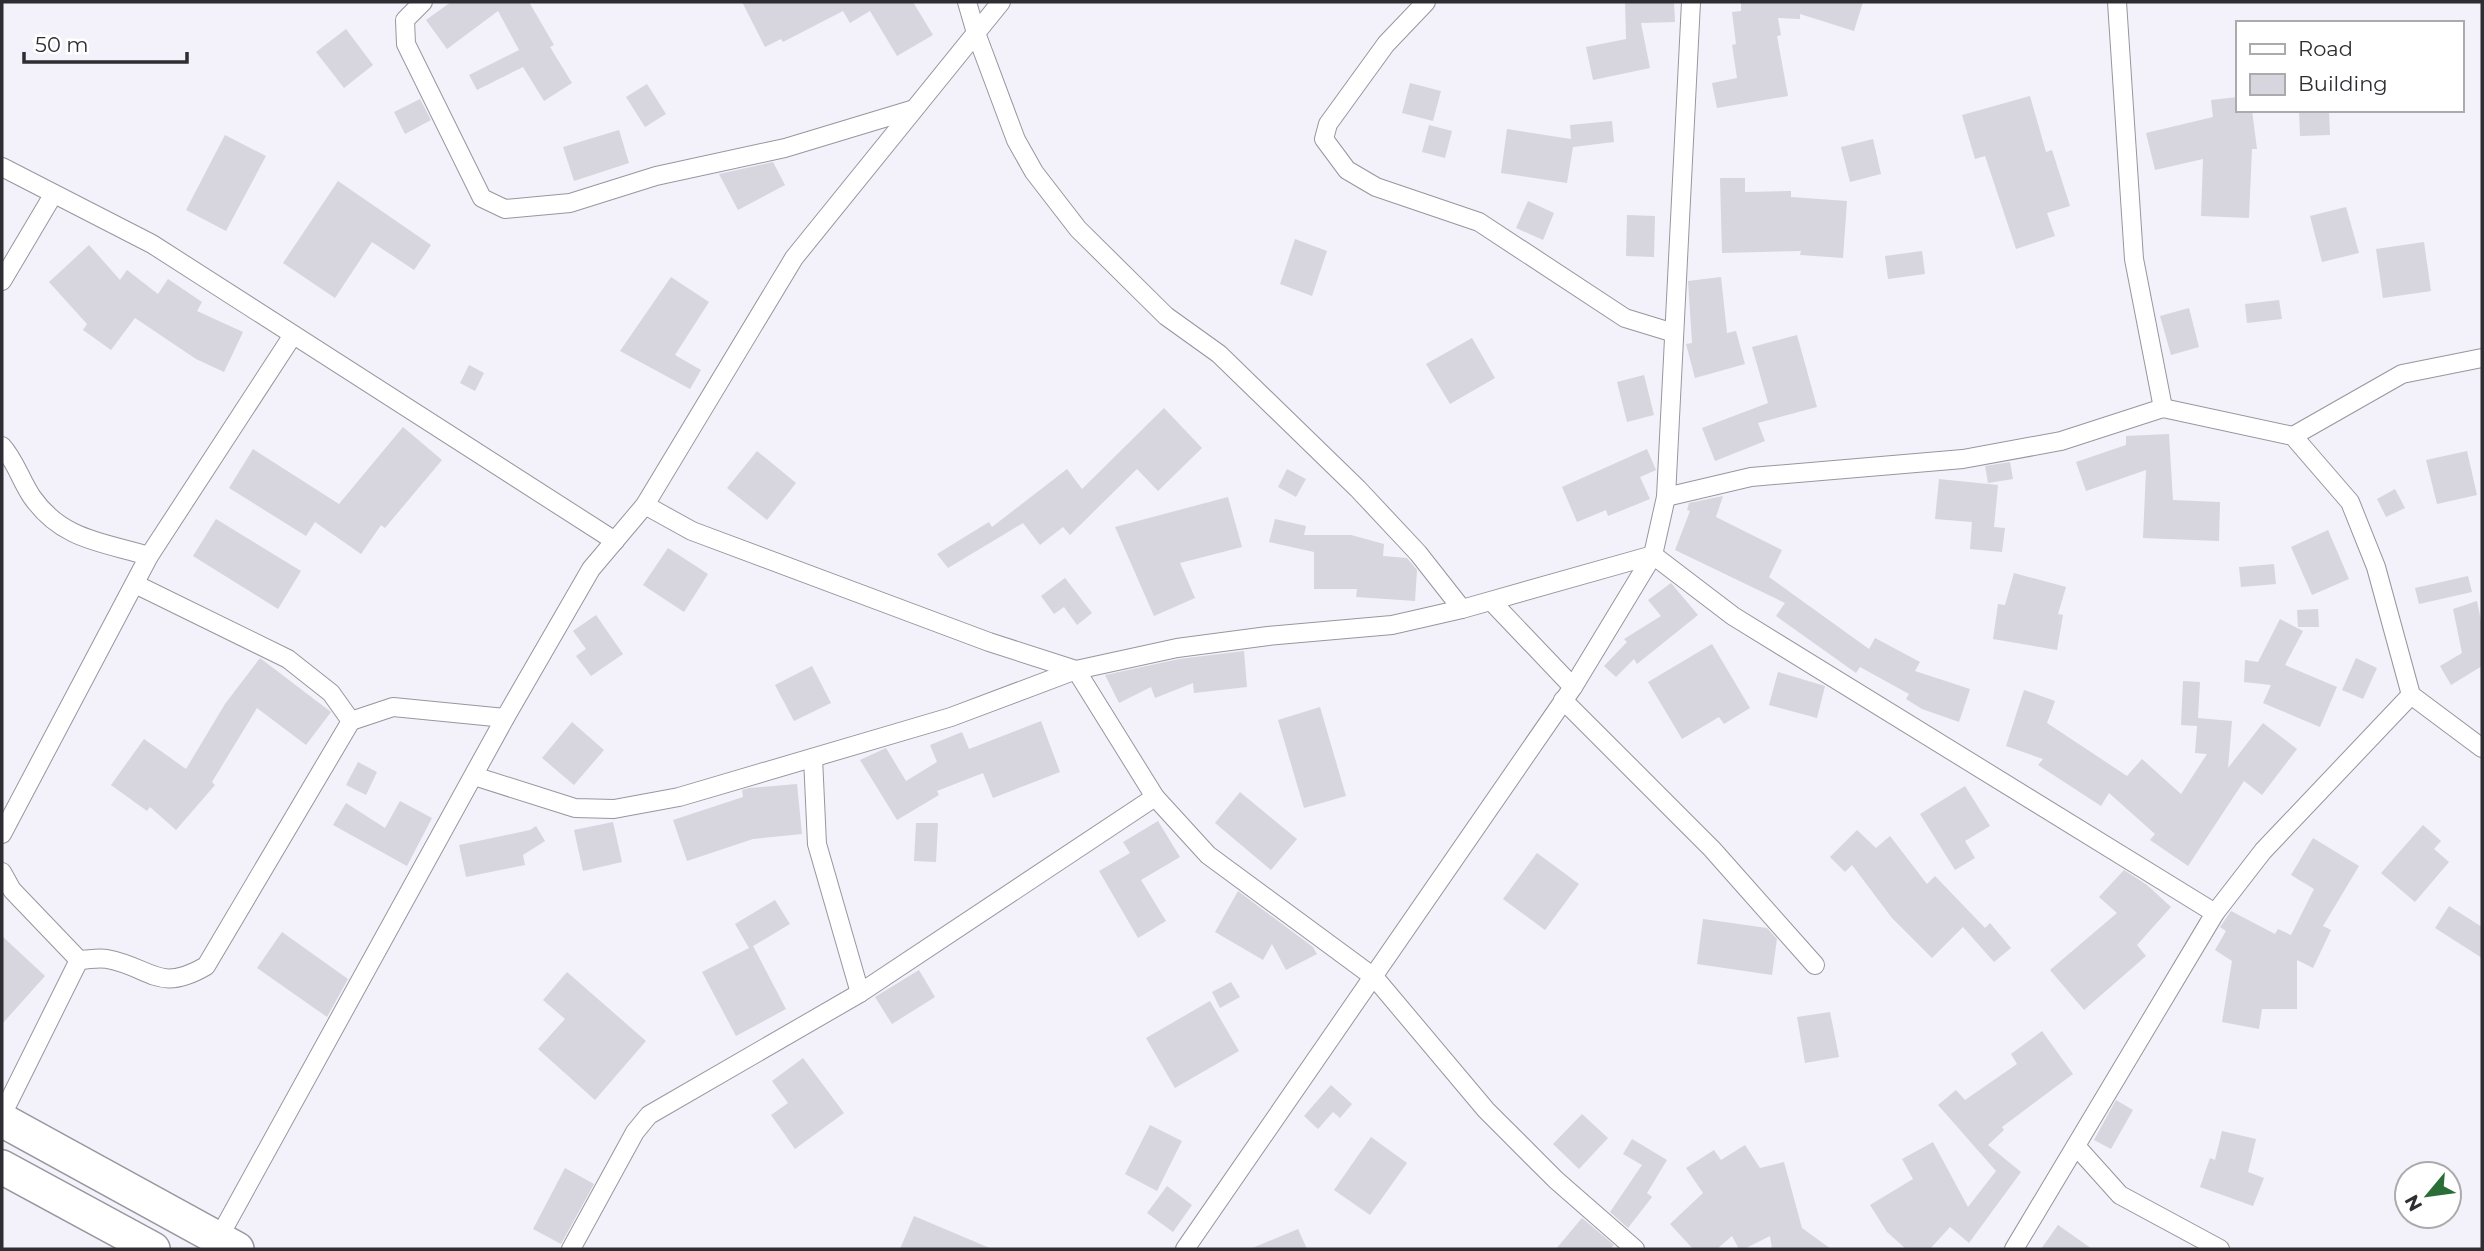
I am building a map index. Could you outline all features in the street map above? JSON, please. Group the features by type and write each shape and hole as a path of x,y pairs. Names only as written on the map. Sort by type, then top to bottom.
{"highway":[{"path":"2,1117 227,1244"},
{"path":"2,1167 153,1249"}],"street":[{"path":"424,2 405,20 406,44 482,198 505,209 570,204 656,176 785,148 914,109"},
{"path":"967,2 1016,140 1034,172 1078,229 1166,316 1219,354 1358,489 1418,553 1462,609"},
{"path":"227,1244 505,718 592,569 645,505 794,258 1002,2"},
{"path":"1426,2 1385,44 1328,124 1324,139 1330,150 1347,170 1376,187 1479,222 1625,318 1674,333"},
{"path":"1185,1249 1375,978 1568,694 1653,555 1666,498 1691,2"},
{"path":"2117,2 2134,260 2162,408"},
{"path":"2,167 152,244 615,541"},
{"path":"2,281 53,195"},
{"path":"2,834 149,556 293,335"},
{"path":"2293,436 2402,374 2482,358"},
{"path":"1666,498 1751,477 1963,459 2061,441 2162,408 2293,436 2350,502 2376,567 2411,695 2482,748"},
{"path":"2,446 31,496 64,531 149,556"},
{"path":"645,505 692,531 989,642 1076,670 1155,797 1208,855 1375,978 1486,1110 1556,1180 1635,1249"},
{"path":"474,776 575,808 614,809 679,797 951,717 1076,670 1177,648 1268,636 1392,625 1493,603 1653,555"},
{"path":"1653,555 1733,616 2215,913"},
{"path":"135,584 288,659 331,693 351,721"},
{"path":"1493,603 1568,694 1815,965"},
{"path":"2014,1249 2215,913 2263,851 2411,695"},
{"path":"79,960 106,958 168,981 190,975 206,966 351,721 393,707 505,718"},
{"path":"813,758 817,844 860,993"},
{"path":"571,1249 635,1132 649,1115 860,993 1155,797"},
{"path":"2,872 12,890 79,960"},
{"path":"2,1117 79,960"},
{"path":"2076,1146 2120,1195 2220,1249"}],"building":[{"path":"451,2 529,2 554,45 550,47 572,83 544,101 523,67 477,90 469,75 519,50 498,11 447,49 426,20"},
{"path":"742,2 913,2 933,35 897,56 870,11 850,23 843,11 783,42 781,39 765,47"},
{"path":"1625,2 1674,2 1675,22 1641,23 1650,68 1593,80 1586,47 1626,39"},
{"path":"1741,2 1863,2 1854,31 1800,14 1800,19 1778,18 1781,35 1777,36 1788,96 1717,108 1712,83 1737,78 1732,45 1736,44 1732,12 1741,11"},
{"path":"346,29 373,65 344,88 316,52"},
{"path":"1410,83 1441,91 1433,121 1402,113"},
{"path":"647,84 666,114 645,127 626,97"},
{"path":"2030,96 2046,152 2052,150 2070,206 2047,213 2055,236 2016,249 1985,156 1975,159 1962,115"},
{"path":"2236,97 2236,112 2252,112 2257,149 2252,149 2249,218 2201,216 2203,159 2155,170 2146,133 2213,117 2211,100"},
{"path":"420,99 431,120 405,134 394,112"},
{"path":"2299,112 2329,112 2330,135 2300,136"},
{"path":"1612,121 1614,142 1573,147 1567,183 1501,173 1507,129 1571,139 1570,125"},
{"path":"1429,125 1452,131 1445,158 1422,152"},
{"path":"619,130 629,163 574,181 563,147"},
{"path":"225,135 266,156 226,231 186,210"},
{"path":"1873,139 1881,174 1850,182 1841,147"},
{"path":"773,162 785,185 738,210 719,174"},
{"path":"1720,178 1745,178 1745,192 1791,191 1791,197 1847,201 1843,258 1800,255 1801,251 1722,253"},
{"path":"338,181 431,245 414,270 372,242 335,298 283,263"},
{"path":"1528,201 1554,213 1543,240 1516,228"},
{"path":"2346,207 2359,253 2322,262 2310,216"},
{"path":"1627,215 1655,216 1654,257 1626,256"},
{"path":"1295,239 1327,251 1312,296 1280,284"},
{"path":"2424,242 2431,291 2383,298 2376,249"},
{"path":"89,245 120,280 127,270 158,294 168,279 202,302 197,311 243,332 224,372 196,359 135,318 111,350 83,330 87,324 49,282"},
{"path":"1922,251 1925,274 1888,279 1885,256"},
{"path":"671,277 709,302 675,355 701,370 690,389 620,351"},
{"path":"1721,277 1727,333 1736,331 1745,364 1695,378 1686,344 1692,343 1688,281"},
{"path":"2279,300 2282,319 2247,323 2245,304"},
{"path":"2189,308 2199,347 2171,355 2160,316"},
{"path":"1797,335 1817,407 1758,423 1765,441 1715,461 1702,428 1768,403 1752,347"},
{"path":"1472,338 1495,378 1450,404 1426,364"},
{"path":"469,365 484,373 475,391 460,383"},
{"path":"1644,375 1654,415 1627,422 1617,382"},
{"path":"1164,408 1202,448 1158,491 1137,469 1070,535 1063,527 1040,545 1023,523 948,568 937,554 989,522 992,527 1067,469 1082,489"},
{"path":"403,427 442,460 385,528 381,525 361,554 315,522 306,536 229,488 253,449 339,504"},
{"path":"2169,434 2173,500 2220,502 2219,541 2143,538 2146,470 2086,491 2076,462 2126,445 2126,436"},
{"path":"1647,449 1656,470 1640,477 1650,499 1608,516 1606,510 1577,522 1562,487"},
{"path":"757,451 796,483 767,520 727,488"},
{"path":"2467,451 2477,495 2437,504 2426,460"},
{"path":"2010,462 2013,479 1988,483 1985,466"},
{"path":"1287,469 1306,479 1296,497 1278,487"},
{"path":"1939,479 1998,485 1994,527 2005,528 2002,552 1970,549 1972,522 1935,519"},
{"path":"2395,489 2405,508 2386,517 2377,499"},
{"path":"1723,496 1716,517 1782,550 1769,577 1869,649 1875,638 1920,662 1915,671 1970,689 1959,722 1922,709 1906,699 1909,694 1860,667 1856,673 1776,616 1785,603 1675,550 1690,511 1687,510 1689,503"},
{"path":"1228,497 1242,547 1180,563 1195,598 1154,616 1115,527"},
{"path":"216,519 301,571 278,609 193,556"},
{"path":"1275,519 1306,526 1304,535 1351,535 1384,544 1383,556 1407,558 1417,570 1415,601 1356,597 1357,589 1314,589 1314,552 1269,542"},
{"path":"2328,530 2349,579 2312,595 2291,547"},
{"path":"668,548 708,574 684,612 643,585"},
{"path":"2274,564 2276,584 2241,587 2239,567"},
{"path":"2014,573 2066,587 2058,614 2063,615 2057,650 1993,639 1998,604 2005,605"},
{"path":"2468,576 2472,592 2419,604 2415,588"},
{"path":"1065,578 1092,613 1077,625 1064,607 1054,614 1041,596"},
{"path":"1671,583 1698,615 1637,664 1634,659 1616,677 1604,666 1627,642 1624,639 1661,616 1648,600"},
{"path":"2477,601 2482,626 2482,666 2451,685 2440,666 2462,653 2453,609"},
{"path":"2318,609 2319,627 2298,627 2297,610"},
{"path":"596,615 623,654 591,676 576,656 586,649 573,631"},
{"path":"2280,619 2303,631 2285,665 2337,687 2320,727 2263,703 2271,685 2244,682 2245,660 2258,662"},
{"path":"1712,644 1750,708 1724,724 1719,717 1682,739 1648,682"},
{"path":"1244,651 1247,687 1194,693 1193,683 1155,698 1151,687 1119,703 1105,675 1179,659"},
{"path":"260,658 331,712 306,745 257,708 212,782 215,785 176,830 150,807 147,811 111,785 144,739 186,769 225,704"},
{"path":"2356,658 2377,668 2363,699 2342,690"},
{"path":"812,666 831,703 794,721 775,685"},
{"path":"1778,672 1825,686 1817,718 1769,705"},
{"path":"2183,681 2200,682 2198,718 2232,721 2228,768 2263,723 2297,749 2262,795 2244,781 2188,866 2150,840 2155,834 2109,793 2101,806 2038,765 2043,759 2006,746 2024,690 2055,701 2047,723 2127,776 2142,759 2181,794 2207,754 2195,753 2197,726 2181,725"},
{"path":"1320,707 1346,796 1304,808 1278,720"},
{"path":"1041,721 1060,772 993,798 983,773 937,791 939,795 897,820 860,760 886,748 906,781 937,762 930,745 962,732 969,749"},
{"path":"572,722 604,750 574,785 542,758"},
{"path":"358,762 377,772 366,795 346,785"},
{"path":"797,784 802,834 753,839 687,861 673,820 743,797 742,790"},
{"path":"1965,786 1990,826 1965,841 1975,858 1955,870 1920,814"},
{"path":"1240,792 1297,839 1271,870 1215,823"},
{"path":"400,801 432,818 407,866 333,825 346,803 385,828"},
{"path":"1158,821 1180,857 1141,880 1166,921 1138,938 1099,871 1130,853 1123,842"},
{"path":"613,822 622,862 583,871 574,830"},
{"path":"916,823 938,823 936,862 914,861"},
{"path":"2423,825 2441,841 2434,849 2449,862 2415,902 2381,873"},
{"path":"536,826 545,841 523,855 525,865 466,877 459,845 530,830"},
{"path":"1857,830 1876,848 1890,836 1927,884 1935,876 1985,928 1990,923 2011,948 1994,962 1963,927 1932,958 1892,918 1852,865 1845,872 1830,857"},
{"path":"2313,838 2359,866 2323,926 2331,930 2313,968 2297,960 2297,1009 2262,1009 2259,1029 2222,1022 2232,961 2215,950 2226,931 2220,927 2231,911 2275,934 2278,929 2291,935 2314,889 2291,875"},
{"path":"1537,853 1579,884 1545,930 1503,899"},
{"path":"2124,870 2147,885 2171,907 2137,945 2146,956 2084,1010 2050,970 2117,913 2099,897"},
{"path":"1238,891 1313,947 1317,954 1286,970 1272,944 1263,960 1215,932"},
{"path":"775,900 790,924 753,946 786,1009 736,1036 702,972 749,948 735,924"},
{"path":"2449,906 2482,927 2482,958 2435,928"},
{"path":"1703,919 1767,928 1777,939 1772,975 1697,964"},
{"path":"282,932 348,979 327,1017 257,968"},
{"path":"2,936 45,976 2,1024"},
{"path":"919,970 935,997 892,1024 875,997"},
{"path":"567,972 646,1041 595,1100 538,1049 565,1019 543,1000"},
{"path":"1231,982 1240,997 1220,1008 1212,992"},
{"path":"1210,1001 1239,1051 1175,1088 1146,1038"},
{"path":"1830,1012 1839,1057 1805,1063 1797,1017"},
{"path":"2042,1031 2073,1074 2002,1127 2004,1130 1988,1145 2021,1172 1969,1243 1950,1227 1930,1249 1906,1249 1887,1232 1870,1205 1913,1179 1902,1159 1933,1142 1968,1207 1996,1171 1938,1105 1956,1090 1965,1100 2017,1064 2011,1054"},
{"path":"803,1058 844,1113 795,1149 771,1115 788,1103 772,1081"},
{"path":"1331,1085 1352,1104 1340,1118 1333,1112 1318,1129 1304,1116"},
{"path":"2116,1100 2133,1110 2111,1149 2094,1140"},
{"path":"1582,1114 1608,1138 1579,1169 1553,1144"},
{"path":"1150,1125 1182,1141 1157,1191 1125,1174"},
{"path":"2222,1131 2256,1139 2248,1172 2264,1178 2253,1206 2200,1187 2210,1158 2215,1160"},
{"path":"1371,1137 1407,1163 1370,1215 1334,1190"},
{"path":"1632,1139 1667,1160 1647,1193 1652,1197 1628,1228 1610,1212 1642,1165 1623,1154"},
{"path":"1745,1145 1760,1168 1784,1162 1802,1228 1831,1249 1772,1249 1770,1236 1739,1249 1732,1236 1717,1249 1693,1249 1670,1224 1703,1193 1686,1168 1714,1150 1721,1160"},
{"path":"565,1168 594,1184 561,1244 533,1229"},
{"path":"1167,1186 1192,1205 1173,1232 1147,1213"},
{"path":"914,1216 992,1249 900,1249"},
{"path":"1582,1218 1614,1245 1610,1249 1556,1249"},
{"path":"2058,1225 2092,1249 2041,1249"},
{"path":"1298,1229 1307,1249 1250,1249"}]}
